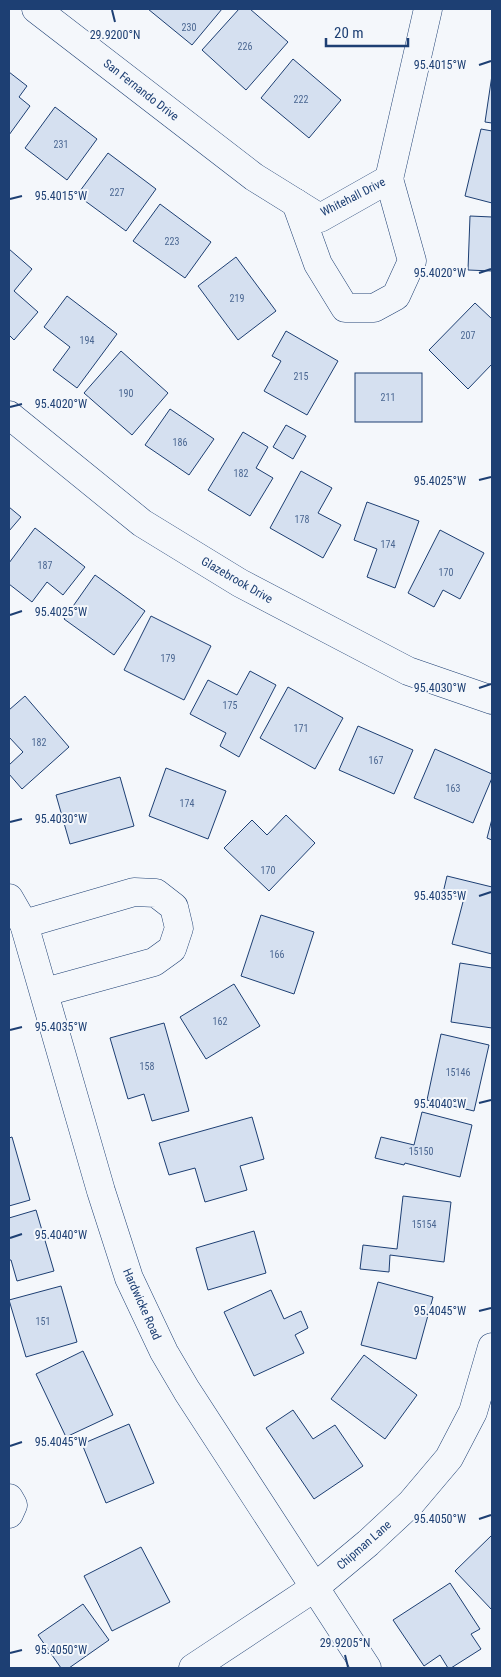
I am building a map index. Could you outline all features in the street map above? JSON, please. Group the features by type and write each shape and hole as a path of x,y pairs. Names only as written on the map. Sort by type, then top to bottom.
{"street":[{"name":"San Fernando Drive","path":"36,9 246,171"},
{"name":"Whitehall Drive","path":"246,171 320,218 389,179 428,9"},
{"path":"296,203 318,264 345,308 374,308 396,296 412,261 389,179"},
{"name":"Glazebrook Drive","path":"9,415 142,522 240,583 408,671 492,700"},
{"path":"24,924 134,892 156,893 174,907 179,928 172,949 154,962 45,992"},
{"name":"Hardwicke Road","path":"9,898 24,924 101,1191 129,1278 164,1352 367,1668"},
{"name":"Chipman Lane","path":"193,1668 314,1588 368,1543 411,1503 449,1458 474,1412 492,1347"},
{"path":"9,1498 13,1505 9,1514"}],"building":[{"path":"148,9 222,9 192,45"},
{"path":"239,9 250,9 288,42 246,90 202,50"},
{"path":"293,59 341,100 309,138 261,98"},
{"path":"9,72 27,86 19,97 30,106 9,135"},
{"path":"492,75 492,123 485,122"},
{"path":"55,107 97,139 67,180 25,148"},
{"path":"481,129 492,131 492,203 465,196"},
{"path":"108,153 156,189 126,231 77,195"},
{"path":"160,204 211,242 185,278 133,241"},
{"path":"470,216 492,217 492,271 468,270"},
{"path":"9,249 32,269 14,291 38,312 14,340 9,335"},
{"path":"236,257 276,311 238,340 198,286"},
{"path":"67,296 117,334 77,388 53,370 70,347 44,327"},
{"path":"475,303 492,319 492,364 468,389 429,350"},
{"path":"286,331 338,361 307,415 264,391 281,361 272,356"},
{"path":"121,351 168,393 132,435 84,393"},
{"path":"355,373 422,373 422,422 355,422"},
{"path":"170,409 214,439 189,475 145,445"},
{"path":"286,425 306,436 293,459 273,447"},
{"path":"243,432 268,447 256,468 273,478 250,516 208,490"},
{"path":"301,471 332,488 318,513 341,525 323,558 270,528"},
{"path":"367,502 419,521 395,588 367,577 377,549 354,540"},
{"path":"9,507 21,517 9,531"},
{"path":"35,528 85,567 63,595 47,582 32,602 9,584 9,563"},
{"path":"440,530 484,553 460,599 443,590 434,607 408,593"},
{"path":"95,575 145,611 114,655 64,619"},
{"path":"151,616 211,646 184,700 124,670"},
{"path":"250,671 276,685 239,757 220,746 226,733 190,714 208,680 237,695"},
{"path":"288,687 343,718 315,769 260,738"},
{"path":"25,696 69,747 22,789 9,774 9,765 23,752 9,737 9,710"},
{"path":"358,726 413,750 394,794 339,770"},
{"path":"435,749 492,774 473,823 414,798"},
{"path":"166,768 226,791 208,839 149,816"},
{"path":"120,777 134,826 70,844 56,795"},
{"path":"286,815 315,843 269,891 224,848 252,820 267,835"},
{"path":"492,819 492,840 487,838"},
{"path":"447,876 492,887 492,954 452,944 464,898 443,893"},
{"path":"261,915 314,932 294,994 241,976"},
{"path":"460,963 492,968 492,1028 451,1022"},
{"path":"234,984 260,1026 206,1059 180,1017"},
{"path":"164,1023 189,1111 152,1121 144,1094 128,1099 110,1038"},
{"path":"441,1034 489,1045 474,1111 427,1100"},
{"path":"422,1112 472,1125 460,1177 405,1163 404,1165 375,1158 381,1137 414,1145"},
{"path":"252,1117 264,1159 240,1166 247,1190 205,1202 195,1168 169,1175 159,1143"},
{"path":"12,1137 30,1200 9,1206 9,1138"},
{"path":"403,1196 451,1202 444,1262 390,1255 389,1272 360,1269 363,1245 397,1249"},
{"path":"36,1210 54,1271 17,1281 11,1260 9,1260 9,1218"},
{"path":"254,1231 266,1273 208,1290 196,1248"},
{"path":"378,1282 433,1297 416,1359 361,1345"},
{"path":"61,1286 77,1342 26,1357 9,1300"},
{"path":"271,1290 284,1319 301,1311 308,1328 295,1335 304,1353 254,1376 224,1312"},
{"path":"83,1351 113,1415 66,1437 36,1374"},
{"path":"364,1355 417,1395 385,1439 331,1399"},
{"path":"293,1410 313,1439 335,1425 363,1466 314,1499 266,1428"},
{"path":"129,1424 154,1483 106,1503 82,1444"},
{"path":"492,1535 492,1610 455,1571"},
{"path":"141,1547 170,1602 112,1631 84,1576"},
{"path":"450,1583 480,1629 471,1634 481,1649 451,1668 448,1668 440,1655 424,1666 393,1620"},
{"path":"83,1604 109,1640 69,1668 61,1668 38,1635"}]}
